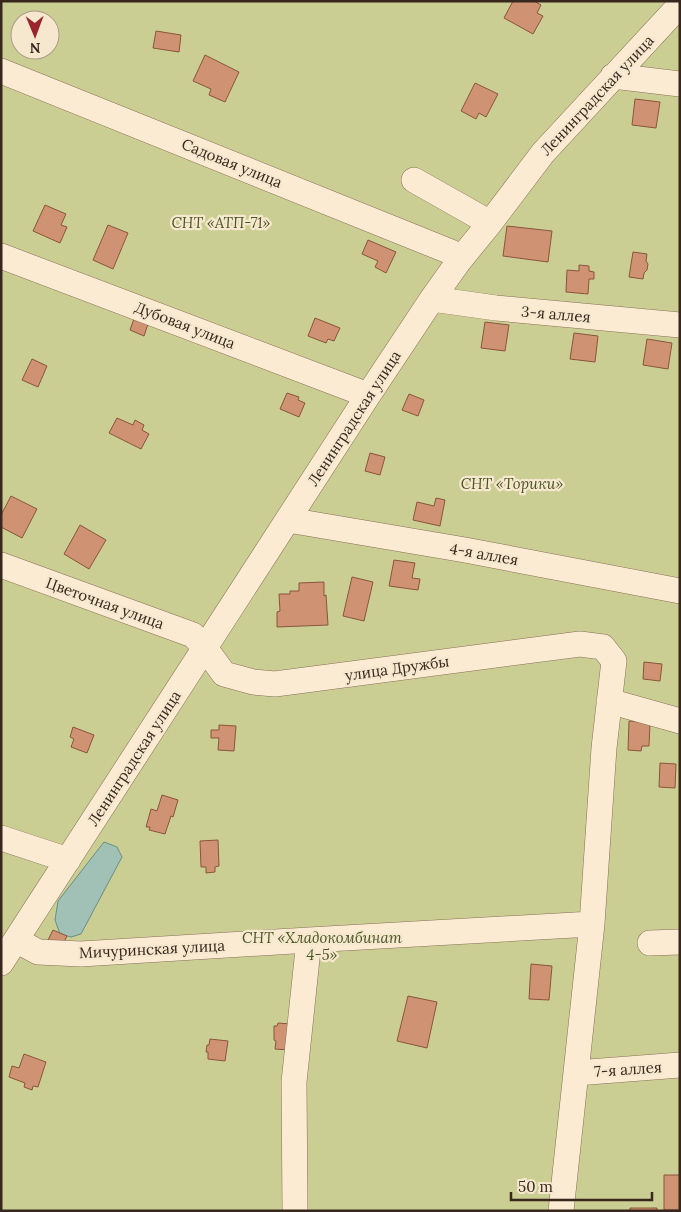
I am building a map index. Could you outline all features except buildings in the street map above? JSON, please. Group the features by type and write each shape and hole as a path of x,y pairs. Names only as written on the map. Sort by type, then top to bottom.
{"street":[{"name":"Ленинградская улица","path":"1,963 432,299 542,153 680,5"},
{"name":"Садовая улица","path":"1,71 451,252 460,261"},
{"path":"613,76 680,84"},
{"path":"414,180 490,223"},
{"name":"Дубовая улица","path":"1,256 357,391 367,397"},
{"name":"3-я аллея","path":"432,299 496,308 680,326"},
{"name":"4-я аллея","path":"288,520 464,550 680,591"},
{"name":"Цветочная улица","path":"1,565 193,636 205,648"},
{"name":"улица Дружбы","path":"205,648 224,674 252,682 274,684 580,644 603,647 614,661 609,701"},
{"path":"561,1211 592,924 609,701 680,721"},
{"path":"1,838 68,860"},
{"name":"Мичуринская улица","path":"16,940 38,952 81,954 592,924"},
{"path":"294,1211 294,1082 309,940"},
{"path":"650,943 680,942"},
{"name":"7-я аллея","path":"576,1073 680,1065"}],"green space":[{"path":"1,1 680,1 680,1211 1,1211"}],"water":[{"path":"104,842 117,847 122,857 81,934 71,937 60,934 55,920 58,901"}],"park label":[{"name":"СНТ «АТП-71»","path":"221,222"},
{"name":"СНТ «Торики»","path":"512,483"},
{"name":"СНТ «Хладокомбинат 4-5»","path":"322,946"}]}
